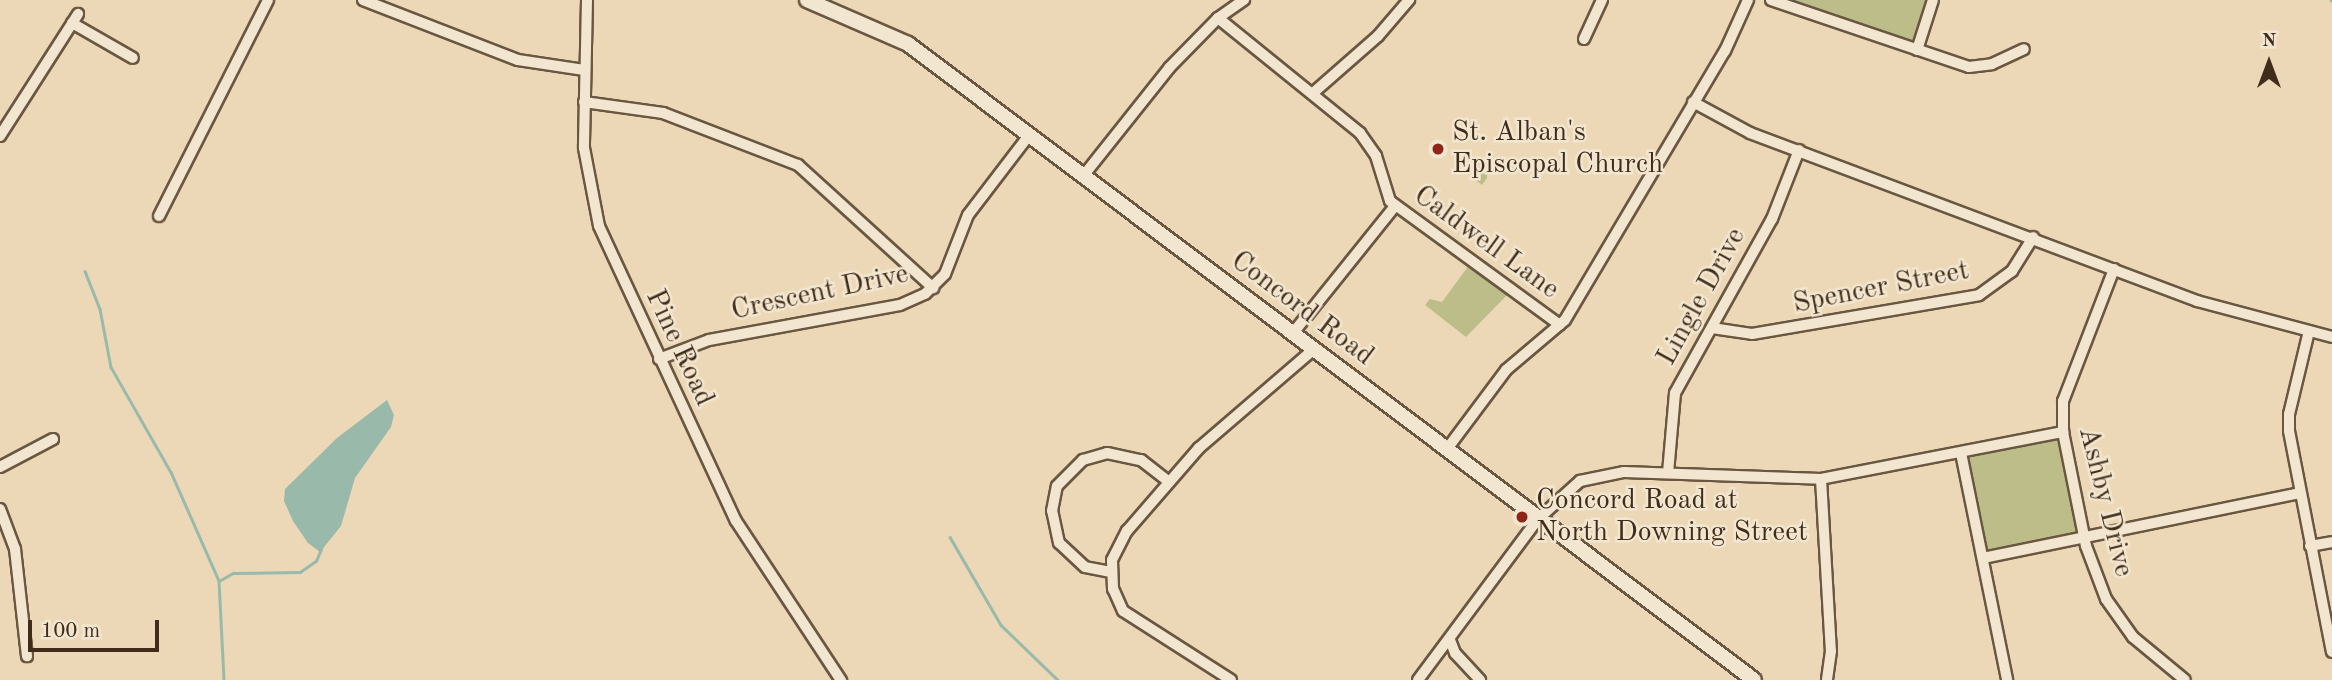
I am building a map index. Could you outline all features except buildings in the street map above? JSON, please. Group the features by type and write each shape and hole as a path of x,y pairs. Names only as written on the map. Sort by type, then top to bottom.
{"main road":[{"name":"Concord Road","path":"807,0 908,44 1754,680"}],"street":[{"path":"159,216 268,0"},
{"path":"363,0 518,60 584,70"},
{"name":"Pine Road","path":"587,0 584,70 586,176 596,216 659,359 755,556 840,680"},
{"path":"1084,176 1169,68 1218,18 1244,0"},
{"path":"1313,93 1378,36 1409,0"},
{"path":"1584,40 1602,0"},
{"path":"1447,449 1506,370 1560,325 1725,51 1748,0"},
{"path":"1771,0 1917,50 1978,67 2024,49"},
{"path":"1917,50 1933,0"},
{"path":"0,136 75,18 133,58"},
{"name":"Caldwell Lane","path":"1218,18 1366,139 1376,156 1385,195 1395,206 1560,325"},
{"path":"584,102 663,113 798,165 933,288"},
{"path":"1693,103 1732,125 2219,308 2332,337"},
{"name":"Crescent Drive","path":"659,359 740,332 900,305 933,288 948,269 968,215 1030,134"},
{"name":"Lingle Drive","path":"1668,473 1675,393 1772,219 1799,150"},
{"path":"1293,333 1395,206"},
{"name":"Spencer Street","path":"1712,328 1752,334 1964,299 2006,279 2033,237"},
{"name":"Ashby Drive","path":"2114,269 2063,401 2063,432 2085,537 2103,592 2121,621 2145,649 2185,680"},
{"path":"2309,331 2289,414 2300,493 2332,652"},
{"path":"1231,680 1130,617 1116,597 1111,572 1121,540 1168,481 1220,428 1314,349"},
{"path":"1418,680 1450,640 1452,630 1538,519 1568,488 1595,475 1668,473 1821,479 2063,432"},
{"path":"0,467 53,439"},
{"path":"1111,572 1085,567 1059,543 1052,511 1057,486 1083,460 1108,453 1141,460 1168,481"},
{"path":"1961,453 2007,680"},
{"path":"1821,479 1831,651 1827,680"},
{"path":"1983,558 2300,493"},
{"path":"0,509 13,537 27,656"},
{"path":"2310,546 2332,542"},
{"path":"1450,640 1455,653 1480,680"}],"green space":[{"path":"1774,0 1931,0 1917,49"},
{"path":"1462,153 1472,160 1487,160 1487,178 1482,185 1454,164"},
{"path":"1472,261 1511,291 1466,337 1425,305 1430,299 1442,302"},
{"path":"2061,434 2083,536 1984,557 1962,455"}],"shaded area":[{"path":"387,400 394,415 391,427 355,478 341,526 320,552 308,543 293,521 284,501 285,489 337,438"}],"waterway":[{"path":"85,271 100,309 111,367 171,472 219,581 224,680"},
{"path":"950,537 1001,625 1058,680"},
{"path":"219,581 233,573 300,572 316,561 321,549"}],"place":[{"name":"St. Alban's Episcopal Church","path":"1438,149"},
{"name":"Concord Road at North Downing Street","path":"1522,517"}]}
